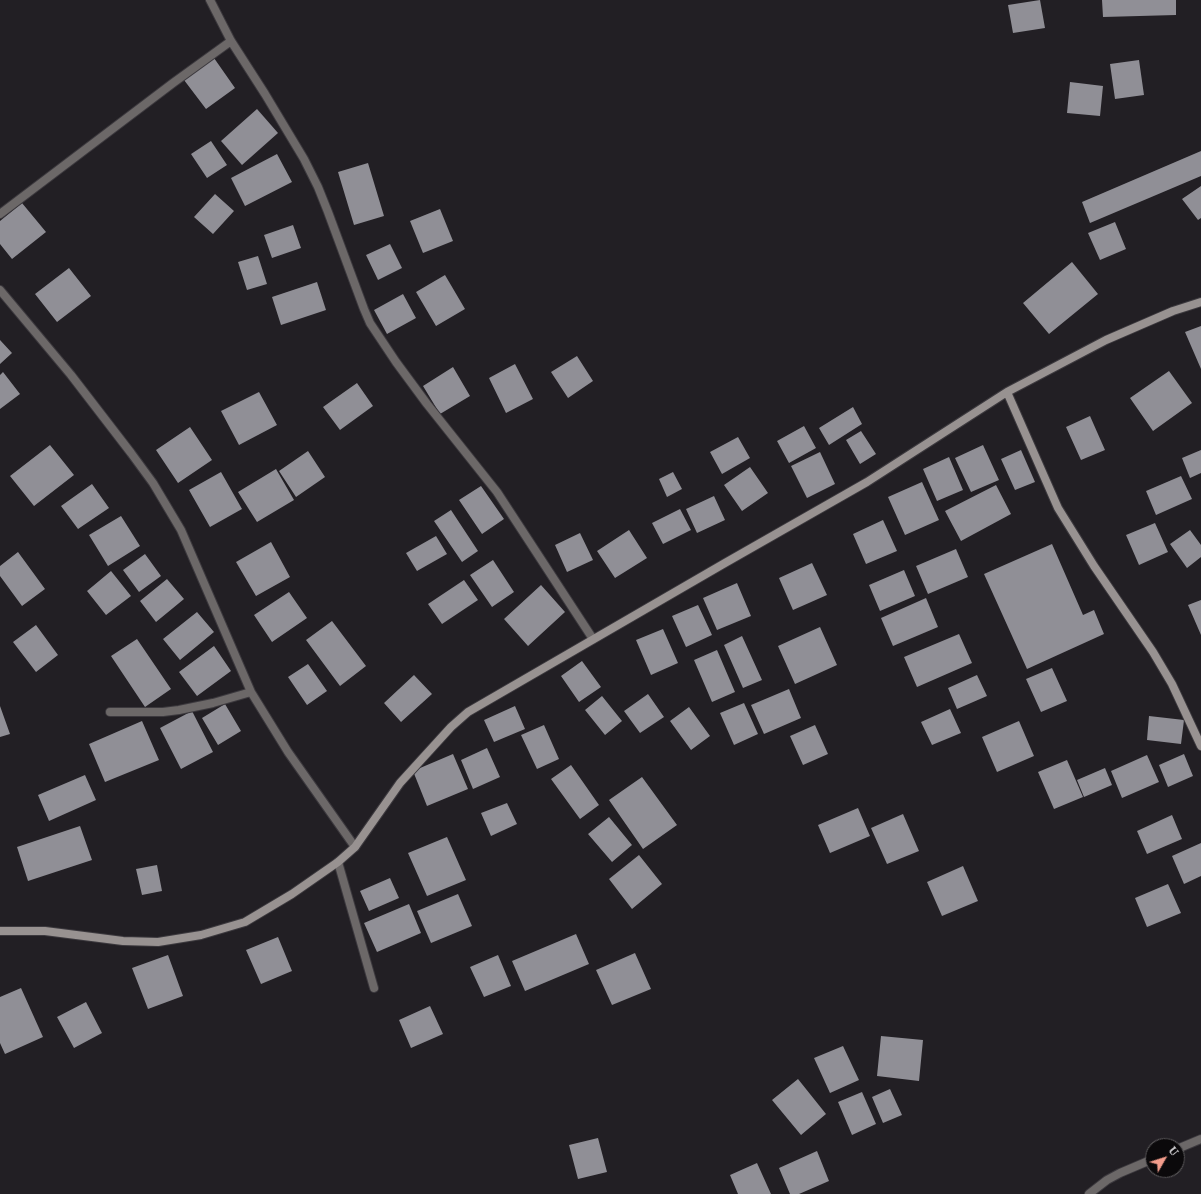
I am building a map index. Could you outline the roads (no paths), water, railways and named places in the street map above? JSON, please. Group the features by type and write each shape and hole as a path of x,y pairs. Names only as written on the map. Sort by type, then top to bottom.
{"street":[{"path":"210,0 231,41 292,140 318,187 370,323 427,404 497,492 594,639"},
{"path":"0,214 231,41"},
{"path":"0,290 76,381 132,453 153,483 181,530 251,692 288,752 355,847"},
{"path":"0,931 45,931 123,941 158,942 201,935 245,922 292,894 338,862 355,847 400,783 450,727 468,712 867,482 1007,392 1106,340 1173,311 1201,302"},
{"path":"1007,392 1058,508 1094,566 1153,652 1172,684 1201,746"},
{"path":"110,712 163,712 179,710 213,703 251,692"},
{"path":"338,862 374,988"},
{"path":"1185,1146 1201,1139"},
{"path":"1089,1194 1107,1180 1145,1163"}]}
